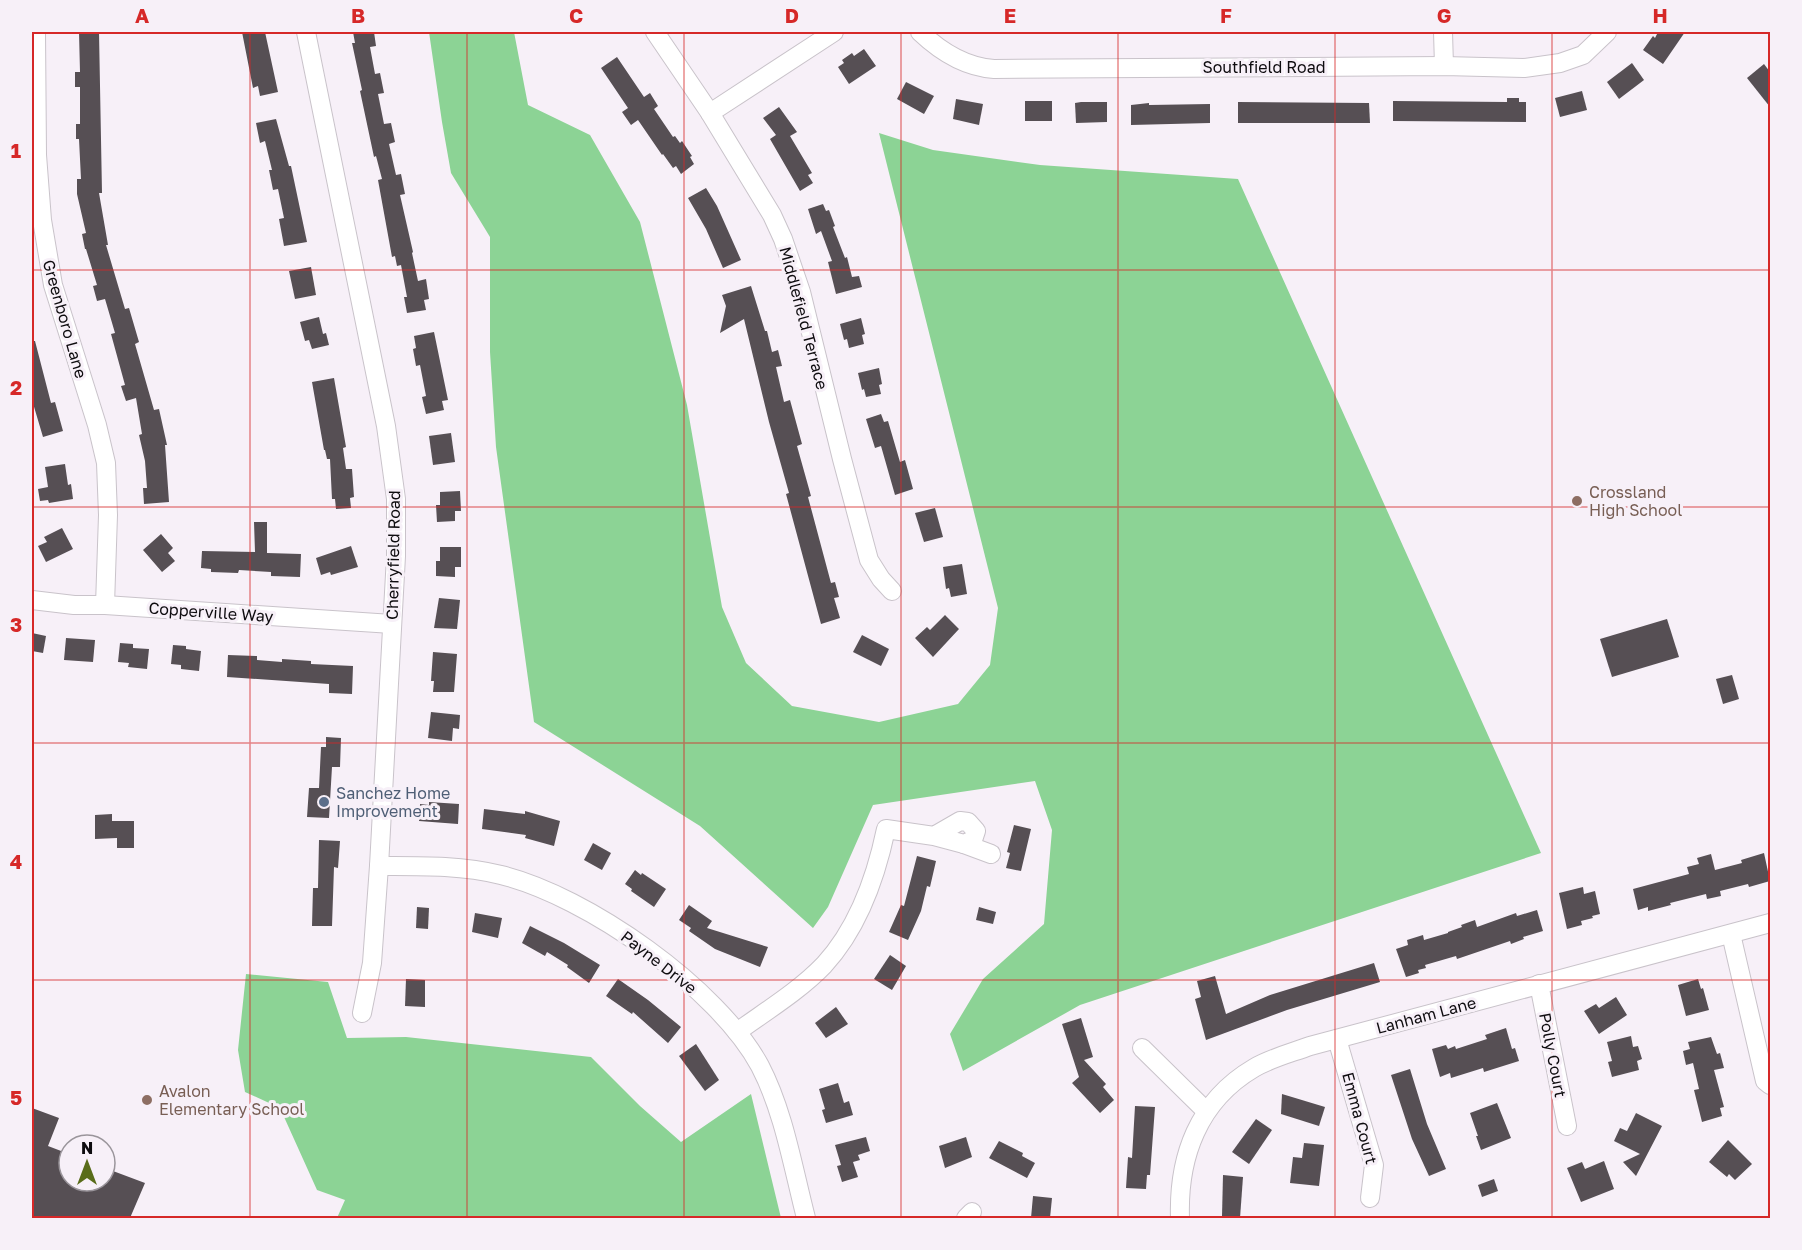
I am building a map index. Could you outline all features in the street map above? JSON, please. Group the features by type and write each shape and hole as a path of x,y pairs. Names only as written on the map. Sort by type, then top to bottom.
{"street":[{"name":"Greenboro Lane","path":"36,32 38,155 42,220 53,285 97,425 105,463 108,515 105,605"},
{"name":"Cherryfield Road","path":"306,32 390,454 396,499 396,556 379,866 372,963 362,1013"},
{"name":"Middlefield Terrace","path":"655,32 710,112 772,215 783,239 801,292 869,560 892,591"},
{"path":"710,112 834,32"},
{"name":"Southfield Road","path":"920,32 933,44 955,58 984,68 1444,66 1524,68 1560,63 1583,55 1607,32"},
{"path":"1443,32 1444,66"},
{"name":"Copperville Way","path":"32,600 74,605 105,605 392,624"},
{"path":"737,1032 798,988 837,949 847,934 869,888 881,856 886,829 934,836 960,821 968,822 976,831 973,840 964,844 992,854"},
{"name":"Payne Drive","path":"379,866 434,866 486,871 526,882 555,894 607,922 690,984 737,1032 768,1083 781,1122 806,1218"},
{"name":"Lanham Lane","path":"1180,1218 1179,1198 1191,1139 1206,1111 1228,1088 1254,1068 1279,1057 1337,1039 1770,923"},
{"path":"1731,934 1765,1081 1770,1084"},
{"name":"Polly Court","path":"1539,984 1567,1126"},
{"name":"Emma Court","path":"1337,1039 1374,1164 1370,1198"},
{"path":"1142,1047 1206,1111"}],"green space":[{"path":"429,32 514,32 528,105 590,135 640,222 687,405 722,607 746,663 792,706 879,722 958,704 990,665 998,608 879,133 933,150 1040,165 1238,179 1541,853 1080,1005 963,1071 950,1034 983,979 1044,924 1052,830 1035,781 873,805 828,907 813,928 700,826 534,722 496,447 490,352 490,237 451,173"},
{"path":"246,974 328,982 347,1038 406,1037 591,1057 640,1106 681,1142 751,1094 781,1218 337,1218 345,1200 317,1190 280,1108 245,1092 238,1050"}],"building":[{"path":"79,32 99,32 102,193 99,193 108,245 106,245 125,309 129,308 139,342 135,344 154,410 159,409 167,445 165,445 169,502 144,504 143,488 147,488 145,461 139,435 142,434 136,398 126,401 121,386 125,385 111,334 115,333 105,299 97,301 93,286 97,285 82,234 86,233 77,194 77,179 81,179 79,139 76,139 76,124 80,124 80,87 75,87 75,72 80,72"},
{"path":"242,32 265,32 278,92 260,96 258,86 253,88"},
{"path":"353,32 374,32 376,46 370,47 375,74 380,73 384,93 378,94 384,124 391,123 395,142 389,144 396,175 401,174 405,194 400,195 418,281 426,279 429,299 424,300 426,310 407,313 404,297 407,297 401,265 397,266 395,256 392,257 378,180 382,179 376,156 374,157 360,91 362,90 352,43 355,43"},
{"path":"1658,32 1685,32 1663,64 1643,50"},
{"path":"864,49 876,66 849,84 838,67 844,63 842,60 852,53 854,56"},
{"path":"617,57 644,97 650,93 658,106 654,109 673,137 675,136 680,143 682,141 692,156 690,157 694,164 681,174 676,166 673,168 662,155 638,120 631,125 622,112 628,108 601,68"},
{"path":"1632,63 1644,80 1619,99 1607,82"},
{"path":"1764,64 1770,72 1770,107 1747,78"},
{"path":"906,82 934,96 924,114 897,99"},
{"path":"1582,91 1587,110 1560,117 1555,98"},
{"path":"1507,98 1519,98 1519,102 1526,102 1526,122 1393,121 1393,101 1507,102"},
{"path":"956,99 983,104 979,125 953,119"},
{"path":"1025,101 1052,101 1052,121 1025,121"},
{"path":"1107,102 1107,122 1076,123 1075,103"},
{"path":"1238,102 1369,103 1370,123 1238,123"},
{"path":"1149,103 1149,105 1210,104 1210,123 1131,125 1131,105"},
{"path":"779,107 797,132 790,136 812,173 808,175 813,183 800,191 770,139 776,135 763,118"},
{"path":"276,119 289,166 291,166 307,242 284,246 279,219 284,218 278,189 273,190 269,170 272,170 265,141 260,143 256,123"},
{"path":"706,188 717,206 741,260 723,268 706,229 688,198"},
{"path":"823,204 826,211 829,210 852,277 859,276 862,287 836,294 828,262 832,261 821,231 816,234 808,209"},
{"path":"311,267 316,295 295,299 289,271"},
{"path":"751,286 772,352 778,350 782,366 776,367 784,402 790,400 802,444 797,446 811,496 808,497 831,583 835,582 839,597 834,598 840,618 821,624 786,494 789,493 744,319 720,333 726,306 722,295"},
{"path":"319,317 323,334 326,333 329,345 312,349 309,340 305,341 300,322"},
{"path":"861,318 865,334 862,335 864,344 849,348 847,339 844,340 840,324"},
{"path":"434,332 448,400 442,401 444,410 426,414 422,397 426,396 420,365 416,366 413,349 416,348 414,336"},
{"path":"32,341 35,341 51,403 55,402 63,431 43,437 32,400"},
{"path":"879,368 881,394 866,397 858,373"},
{"path":"334,378 346,447 343,448 346,469 352,469 354,497 350,498 351,508 336,509 335,499 332,499 330,459 327,459 324,450 312,382"},
{"path":"881,414 884,422 888,421 900,462 905,460 913,489 895,495 881,446 875,448 866,419"},
{"path":"451,433 455,462 433,465 429,436"},
{"path":"65,464 73,499 49,503 48,500 40,501 38,489 48,487 45,467"},
{"path":"460,491 461,511 455,511 455,521 437,522 436,505 440,505 440,492"},
{"path":"935,508 943,537 924,542 915,513"},
{"path":"254,522 267,522 267,553 301,554 300,577 271,576 271,572 239,570 238,573 211,572 211,569 201,568 202,551 255,552"},
{"path":"62,528 73,549 46,562 38,546 47,542 44,537"},
{"path":"161,534 173,548 168,553 175,561 162,572 143,550"},
{"path":"351,546 358,567 331,575 330,572 321,575 316,558"},
{"path":"440,547 461,547 461,567 455,567 455,577 436,576 436,561 440,561"},
{"path":"962,564 967,594 951,597 949,588 946,589 943,567"},
{"path":"439,598 460,600 457,629 434,628"},
{"path":"945,615 959,629 933,657 915,638 927,627 930,630"},
{"path":"1667,619 1679,657 1612,677 1600,639"},
{"path":"32,633 46,636 43,653 32,651"},
{"path":"862,635 889,649 881,666 853,652"},
{"path":"66,638 95,640 93,662 64,660"},
{"path":"120,643 133,644 133,648 149,649 147,669 128,667 129,663 118,662"},
{"path":"173,645 201,651 199,671 181,669 181,665 171,664"},
{"path":"433,652 457,654 454,692 433,692 434,681 431,681"},
{"path":"228,655 257,656 257,660 282,662 282,659 311,661 311,664 353,666 352,694 329,693 329,684 227,677"},
{"path":"1732,675 1739,699 1723,704 1716,679"},
{"path":"431,712 460,715 459,729 453,728 452,741 428,738"},
{"path":"326,737 341,738 340,767 332,767 329,818 307,817 309,788 319,788 321,747 326,747"},
{"path":"429,802 459,804 458,824 419,821 420,804 429,805"},
{"path":"484,809 525,814 525,811 560,821 554,846 525,838 526,835 482,829"},
{"path":"112,814 112,821 134,821 134,848 117,848 117,838 95,839 95,815"},
{"path":"1014,825 1031,829 1021,871 1006,868 1010,853 1007,852"},
{"path":"319,840 340,841 338,868 334,867 332,926 312,926 313,888 318,888"},
{"path":"593,843 611,853 602,870 584,860"},
{"path":"1764,853 1770,881 1720,891 1721,896 1707,899 1706,894 1648,911 1648,907 1638,910 1633,889 1689,874 1687,867 1699,864 1697,858 1711,854 1715,870 1742,863 1741,860"},
{"path":"917,856 936,861 930,887 927,886 921,911 908,940 889,932 901,905 904,906"},
{"path":"635,870 666,889 654,907 625,884"},
{"path":"1583,887 1584,894 1595,891 1600,914 1581,921 1582,925 1567,929 1559,893"},
{"path":"689,905 712,921 707,928 768,947 760,967 715,949 689,931 691,928 679,920"},
{"path":"417,907 429,908 428,929 416,928"},
{"path":"979,907 996,912 993,924 976,920"},
{"path":"1537,910 1543,931 1523,937 1524,939 1511,944 1510,941 1457,959 1456,956 1425,965 1426,968 1418,970 1419,973 1406,977 1396,949 1408,945 1407,940 1423,935 1424,940 1448,933 1475,920 1477,927 1516,913 1517,916"},
{"path":"475,913 502,918 498,938 472,932"},
{"path":"530,926 600,965 589,983 567,967 568,965 547,952 545,956 522,943"},
{"path":"890,955 906,966 892,990 874,979"},
{"path":"1374,963 1380,982 1287,1010 1206,1040 1195,999 1201,997 1197,981 1215,976 1226,1014 1270,995"},
{"path":"406,979 425,980 425,1007 405,1006"},
{"path":"618,979 681,1027 668,1043 633,1012 632,1014 606,996"},
{"path":"1698,979 1709,1010 1686,1016 1678,985"},
{"path":"1616,997 1627,1015 1599,1034 1584,1011 1596,1004 1599,1008"},
{"path":"836,1007 848,1024 826,1038 815,1023"},
{"path":"1081,1018 1093,1057 1084,1060 1106,1084 1103,1087 1114,1100 1100,1113 1072,1083 1079,1077 1062,1024"},
{"path":"1506,1028 1512,1049 1515,1048 1519,1061 1484,1072 1483,1068 1451,1078 1450,1073 1440,1077 1432,1049 1446,1045 1448,1049 1455,1046 1456,1049 1487,1039 1485,1035"},
{"path":"1631,1036 1633,1047 1638,1046 1642,1059 1637,1061 1639,1070 1612,1077 1608,1062 1612,1061 1607,1042"},
{"path":"1711,1037 1717,1054 1720,1053 1724,1068 1714,1070 1724,1107 1720,1108 1722,1116 1702,1122 1694,1090 1699,1089 1693,1063 1686,1065 1683,1051 1690,1049 1688,1042"},
{"path":"696,1044 719,1080 705,1091 679,1056"},
{"path":"1410,1069 1427,1124 1446,1169 1429,1176 1412,1139 1391,1075"},
{"path":"838,1083 844,1103 849,1101 853,1115 826,1123 822,1110 825,1109 819,1089"},
{"path":"1282,1094 1325,1107 1319,1126 1281,1114"},
{"path":"1497,1103 1511,1138 1481,1150 1470,1113"},
{"path":"1135,1106 1155,1107 1150,1175 1147,1175 1146,1189 1126,1188 1128,1157 1132,1158"},
{"path":"32,1108 59,1118 48,1146 57,1149 57,1193 117,1193 117,1172 145,1183 130,1218 32,1218"},
{"path":"1636,1113 1662,1126 1636,1176 1623,1162 1640,1154 1614,1141 1620,1128 1627,1131"},
{"path":"1256,1119 1272,1130 1249,1164 1232,1152"},
{"path":"866,1137 870,1151 858,1155 860,1160 853,1162 858,1177 842,1182 837,1166 841,1165 835,1145"},
{"path":"966,1137 972,1157 945,1168 939,1146"},
{"path":"1728,1140 1752,1164 1735,1180 1729,1174 1727,1177 1709,1162"},
{"path":"999,1141 1023,1153 1022,1156 1035,1163 1027,1178 989,1158"},
{"path":"1304,1143 1324,1145 1319,1186 1290,1183 1293,1157 1302,1158"},
{"path":"1604,1161 1614,1189 1581,1202 1567,1168 1582,1162 1585,1169"},
{"path":"1223,1175 1243,1177 1240,1218 1222,1216"},
{"path":"1494,1179 1498,1191 1482,1197 1478,1185"},
{"path":"1033,1196 1052,1198 1050,1218 1031,1218"}],"place":[{"name":"Crossland High School","path":"1577,501"},
{"name":"Sanchez Home Improvement","path":"324,802"},
{"name":"Avalon Elementary School","path":"147,1100"}]}
